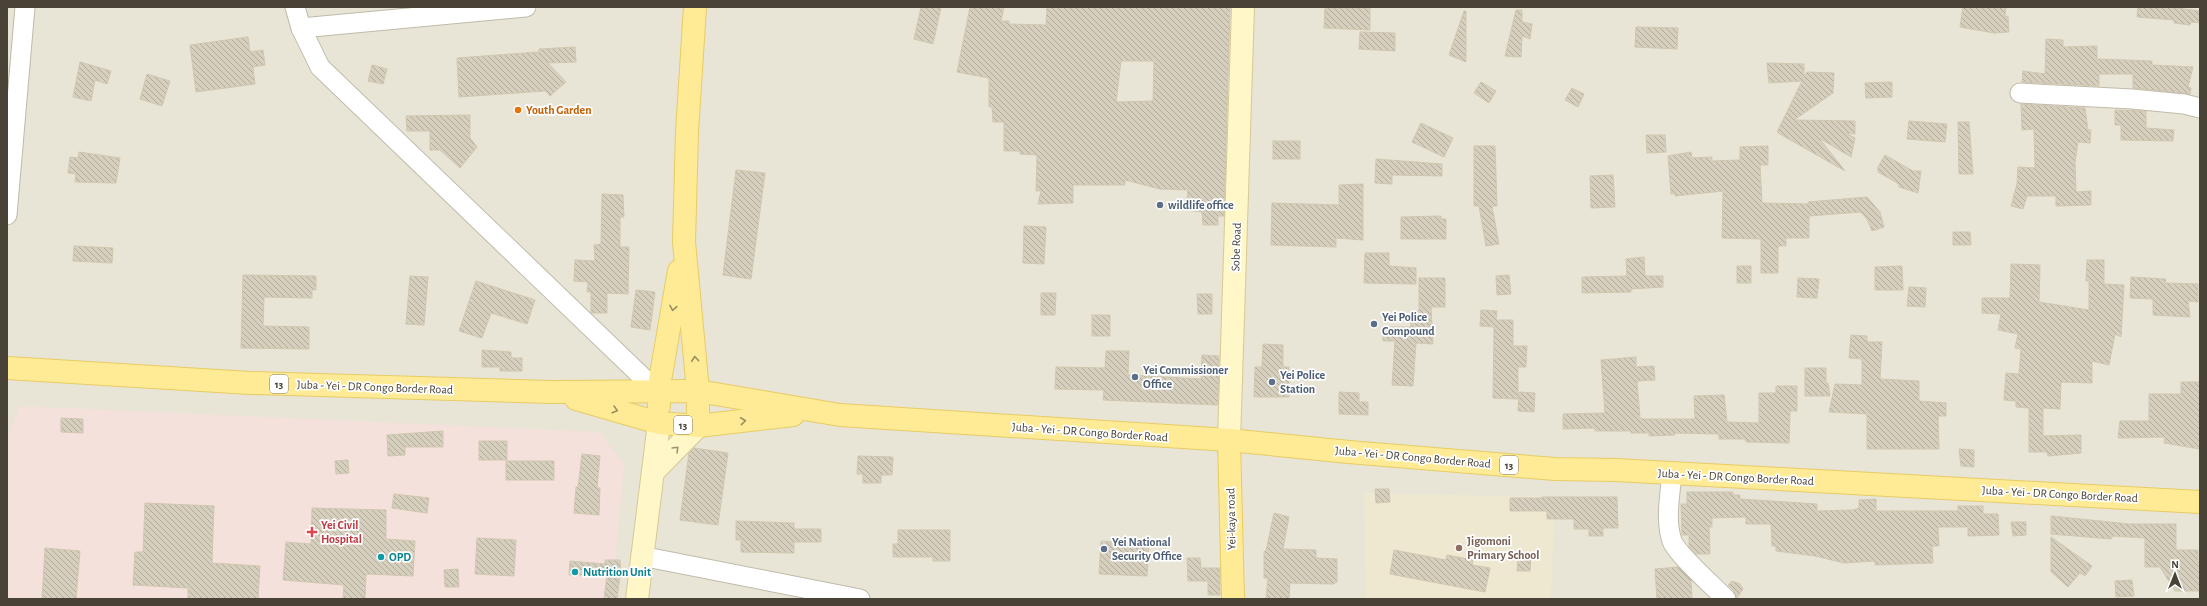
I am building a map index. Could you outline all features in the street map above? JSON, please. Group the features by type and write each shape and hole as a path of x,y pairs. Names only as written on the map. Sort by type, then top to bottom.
{"main road":[{"path":"695,7 687,132 684,242 698,391 698,426"},
{"path":"659,423 658,392 684,242"},
{"name":"Juba - Yei - DR Congo Border Road","path":"7,368 250,383 551,392 698,391 818,413 1083,432 1229,440 1547,469 1672,474 2200,502"},
{"name":"Juba - Yei - DR Congo Border Road","path":"551,392 659,423 698,426 818,413"},
{"name":"Yei-kaya road","path":"1229,440 1233,599"}],"street":[{"path":"7,214 24,7"},
{"path":"295,7 301,28 320,67 658,392"},
{"path":"301,28 526,7"},
{"name":"Sobe Road","path":"1229,440 1243,7"},
{"path":"2020,93 2140,100 2184,104 2200,108"},
{"path":"637,599 641,556 654,471 659,423"},
{"path":"654,471 698,426"},
{"path":"1672,474 1668,508 1672,541 1694,568 1726,599"},
{"path":"641,556 860,599"}],"shaded area":[{"path":"7,7 2200,7 2200,599 7,599"},
{"name":"Yei Civil Hospital","path":"20,406 599,432 624,464 612,599 7,599 7,439"},
{"name":"Jigomoni Primary School","path":"1364,493 1555,497 1551,599 1366,599"}],"building":[{"path":"921,7 941,7 933,44 914,39"},
{"path":"970,7 1004,7 1001,21 1009,21 1009,24 1046,25 1047,7 1230,7 1224,216 1218,216 1218,225 1203,225 1202,212 1186,210 1188,190 1160,189 1125,180 1125,185 1073,185 1073,203 1038,204 1041,191 1036,191 1037,155 1020,154 1020,151 1004,151 1004,122 993,122 992,107 989,107 989,78 957,72","holes":["1121,61 1154,61 1153,101 1116,102"]},
{"path":"1963,7 2006,7 2005,17 2008,16 2009,32 1994,33 1960,27"},
{"path":"2138,7 2170,7 2200,11 2200,23 2191,22 2190,25 2174,23 2174,20 2137,17"},
{"path":"1325,8 1370,8 1370,30 1324,28"},
{"path":"1516,10 1522,10 1522,22 1532,24 1530,39 1522,36 1521,57 1505,56"},
{"path":"1464,11 1466,11 1466,62 1449,55"},
{"path":"1636,27 1678,28 1677,49 1635,47"},
{"path":"1360,32 1395,33 1395,51 1359,49"},
{"path":"248,37 250,52 263,50 265,65 253,67 255,84 196,92 190,45"},
{"path":"2046,39 2063,40 2063,47 2097,46 2097,59 2152,61 2152,65 2193,67 2188,87 2191,88 2190,94 2133,88 2133,74 2099,74 2099,86 2022,82 2023,71 2045,74"},
{"path":"575,47 576,62 548,63 566,82 550,96 546,91 459,97 457,58 539,53 539,49"},
{"path":"80,62 111,71 107,84 95,80 91,101 73,97"},
{"path":"1767,63 1804,64 1804,78 1807,72 1834,73 1833,93 1794,120 1855,121 1855,134 1846,133 1855,138 1851,157 1819,138 1845,171 1778,133 1779,130 1777,132 1802,81 1769,83"},
{"path":"372,65 387,69 383,84 368,81"},
{"path":"147,74 170,81 162,106 140,99"},
{"path":"1481,82 1496,91 1489,103 1474,93"},
{"path":"1892,82 1892,97 1866,98 1865,83"},
{"path":"1572,88 1584,94 1578,107 1565,100"},
{"path":"2021,104 2085,108 2088,130 2091,130 2090,143 2078,142 2075,162 2076,192 2091,191 2091,205 2056,206 2056,196 2027,196 2023,209 2011,206 2017,184 2018,167 2035,168 2034,129 2022,130"},
{"path":"2115,110 2146,111 2146,128 2174,130 2173,141 2121,140 2121,125 2115,125"},
{"path":"470,115 470,138 477,147 460,168 440,150 430,150 430,131 407,131 406,116"},
{"path":"1909,121 1947,124 1945,142 1907,139"},
{"path":"1958,122 1969,122 1973,174 1959,174"},
{"path":"1421,123 1453,138 1444,157 1412,142"},
{"path":"1646,135 1665,135 1666,152 1647,153"},
{"path":"1273,141 1300,141 1300,159 1273,159"},
{"path":"1474,146 1495,146 1497,206 1492,206 1499,244 1486,246 1479,206 1474,206"},
{"path":"1768,146 1768,165 1760,165 1762,203 1809,204 1808,202 1867,197 1880,212 1884,227 1872,231 1867,219 1861,212 1809,216 1809,238 1786,238 1786,246 1778,246 1778,273 1761,273 1761,239 1722,238 1723,191 1675,196 1675,193 1671,194 1668,156 1691,152 1692,158 1712,157 1712,161 1740,160 1740,147"},
{"path":"79,152 120,158 116,183 75,182 76,174 68,173 70,157 78,158"},
{"path":"1885,155 1913,171 1921,171 1918,193 1899,187 1899,184 1878,172 1878,167"},
{"path":"1376,159 1442,164 1442,176 1392,175 1392,184 1375,183"},
{"path":"736,170 765,173 751,279 723,275"},
{"path":"1613,175 1615,207 1591,208 1590,176"},
{"path":"1363,184 1363,240 1336,238 1336,247 1271,245 1272,203 1339,205 1339,185"},
{"path":"602,194 623,195 624,217 620,217 620,247 629,247 628,294 607,293 607,313 591,313 591,292 587,292 588,282 574,281 575,260 595,261 594,245 601,244"},
{"path":"1441,216 1441,219 1446,219 1446,239 1401,239 1401,217"},
{"path":"1024,226 1046,227 1044,264 1023,263"},
{"path":"1953,232 1970,232 1971,245 1953,245"},
{"path":"74,246 113,248 112,263 73,261"},
{"path":"1365,253 1389,253 1389,266 1416,268 1416,284 1364,283"},
{"path":"1644,257 1645,276 1663,276 1663,287 1631,289 1631,292 1582,293 1582,277 1627,276 1626,259"},
{"path":"2087,260 2104,260 2104,284 2124,285 2121,337 2115,334 2109,365 2092,361 2092,383 2061,382 2060,409 2043,408 2043,436 2081,435 2081,453 2048,456 2047,452 2029,452 2029,408 2016,407 2016,401 2004,400 2006,373 2019,374 2021,349 2015,348 2018,334 1998,330 2001,314 1982,313 1982,298 2010,298 2011,264 2040,265 2039,302 2089,310 2089,281 2086,281"},
{"path":"1737,266 1751,266 1751,283 1737,283"},
{"path":"1902,266 1903,290 1875,290 1875,267"},
{"path":"243,275 316,276 316,290 312,290 312,298 264,297 263,326 309,327 309,349 241,348"},
{"path":"1509,275 1511,294 1497,295 1496,276"},
{"path":"410,276 428,277 424,325 406,324"},
{"path":"2131,277 2166,279 2165,283 2198,284 2198,302 2188,301 2190,317 2153,315 2153,299 2130,298"},
{"path":"1419,278 1445,278 1445,307 1431,307 1433,344 1416,343 1413,386 1392,385 1395,341 1383,341 1383,327 1411,327 1410,311 1419,311"},
{"path":"1798,278 1819,279 1817,298 1797,297"},
{"path":"476,281 535,300 527,324 491,313 482,338 459,331"},
{"path":"1909,287 1926,288 1925,307 1907,306"},
{"path":"636,290 655,292 650,330 631,327"},
{"path":"1041,293 1056,293 1055,315 1041,315"},
{"path":"1197,294 1212,294 1212,314 1198,314"},
{"path":"1481,310 1497,311 1496,320 1513,320 1513,346 1527,346 1526,367 1518,367 1518,399 1493,398 1494,327 1480,326"},
{"path":"1092,315 1110,315 1110,336 1092,336"},
{"path":"1851,335 1867,336 1867,342 1882,342 1880,379 1919,381 1919,401 1946,403 1946,416 1938,416 1939,449 1867,449 1867,414 1829,412 1835,384 1862,385 1862,359 1849,358"},
{"name":"Yei Police Station","path":"1263,344 1283,345 1283,367 1289,367 1289,397 1254,397 1255,367 1262,367"},
{"path":"482,350 511,352 511,358 522,358 522,371 500,371 500,367 482,367"},
{"name":"Yei Commissioner Office","path":"1106,351 1129,351 1128,375 1201,379 1202,355 1219,356 1218,405 1103,400 1104,390 1055,389 1056,367 1105,368"},
{"path":"1636,357 1636,367 1654,366 1655,380 1637,381 1640,418 1644,419 1695,419 1694,396 1724,395 1727,422 1759,423 1759,393 1776,393 1776,386 1797,386 1797,411 1790,411 1789,443 1746,442 1745,439 1719,439 1719,434 1675,433 1675,435 1649,436 1649,433 1631,433 1631,431 1595,431 1595,428 1563,429 1563,414 1605,413 1601,360"},
{"path":"1805,368 1826,368 1826,383 1828,383 1830,396 1805,396"},
{"path":"2181,382 2200,382 2200,449 2164,443 2165,437 2118,438 2120,421 2149,421 2149,394 2181,394"},
{"path":"1339,392 1359,393 1359,402 1368,402 1368,415 1339,414"},
{"path":"1519,392 1535,393 1534,412 1518,411"},
{"path":"61,418 83,419 83,433 61,432"},
{"path":"443,431 443,447 405,447 405,455 388,456 387,435"},
{"path":"479,441 507,441 507,460 479,460"},
{"path":"694,448 728,453 718,525 680,520 689,453"},
{"path":"1959,449 1974,450 1974,467 1961,466"},
{"path":"582,454 600,456 597,488 600,488 599,515 574,513 576,487 578,487"},
{"path":"858,456 893,457 892,475 881,475 881,483 863,483 863,474 857,474"},
{"path":"348,460 349,473 336,474 335,461"},
{"path":"506,461 554,461 554,480 506,480"},
{"path":"1375,489 1389,489 1390,502 1376,503"},
{"path":"1687,492 1733,492 1733,495 1740,495 1740,499 1817,504 1817,511 1853,510 1859,508 1859,500 1876,499 1876,511 1958,511 1958,506 1983,506 1983,514 1998,514 1999,535 1968,536 1968,527 1938,527 1939,546 1932,546 1933,563 1875,565 1875,561 1844,563 1815,556 1776,551 1776,546 1772,546 1771,524 1746,524 1746,517 1712,518 1712,527 1709,527 1710,554 1696,554 1689,547 1689,535 1682,535 1681,504 1687,504"},
{"path":"394,494 429,498 427,513 392,508"},
{"path":"1617,497 1618,528 1603,528 1603,536 1589,536 1589,529 1574,529 1574,519 1547,519 1547,511 1510,511 1510,498"},
{"path":"145,503 214,506 212,563 260,566 258,599 188,599 188,588 133,585 135,552 143,552"},
{"path":"312,508 386,510 386,539 415,541 413,576 366,574 365,599 343,599 344,585 283,580 286,542 311,544"},
{"path":"1274,513 1289,517 1283,549 1316,550 1316,558 1337,559 1337,582 1333,584 1290,583 1289,599 1266,599 1268,578 1264,578 1264,551 1266,551"},
{"path":"2051,516 2129,524 2176,524 2176,550 2198,550 2198,562 2200,562 2200,591 2175,591 2160,567 2145,567 2145,538 2113,536 2111,539 2051,534"},
{"path":"736,521 794,523 794,529 821,529 821,542 794,542 794,553 741,552 741,540 736,540"},
{"path":"2011,522 2026,522 2026,535 2013,536"},
{"path":"898,530 950,530 950,561 933,561 933,557 893,557 893,544 898,544"},
{"path":"2051,537 2092,566 2085,576 2080,573 2068,587 2051,572"},
{"path":"477,538 516,540 514,576 475,574"},
{"path":"1101,541 1149,544 1147,576 1099,574"},
{"path":"45,548 80,551 76,599 42,599"},
{"path":"1394,550 1446,560 1447,555 1473,560 1472,565 1490,568 1485,592 1390,574"},
{"path":"1187,558 1200,558 1201,568 1220,568 1220,595 1208,595 1208,581 1188,581"},
{"path":"1518,558 1531,558 1530,571 1517,571"},
{"path":"605,560 620,560 621,575 617,599 604,599 607,575 569,575 570,561 605,564"},
{"path":"1678,567 1691,580 1692,599 1657,599 1655,569"},
{"path":"458,569 459,587 445,587 444,570"},
{"path":"2132,580 2134,596 2116,597 2115,581"},
{"path":"1732,581 1740,584 1743,589 1737,598 1734,591 1728,585"}],"place":[{"name":"Youth Garden","path":"518,110"},
{"name":"wildlife office","path":"1160,205"},
{"name":"Yei Police Compound","path":"1374,324"},
{"name":"Yei Commissioner Office","path":"1135,377"},
{"name":"Yei Police Station","path":"1272,382"},
{"name":"Yei Civil Hospital","path":"312,532"},
{"name":"Jigomoni Primary School","path":"1459,548"},
{"name":"Yei National Security Office","path":"1104,549"},
{"name":"OPD","path":"381,557"},
{"name":"Nutrition Unit","path":"575,572"}]}
